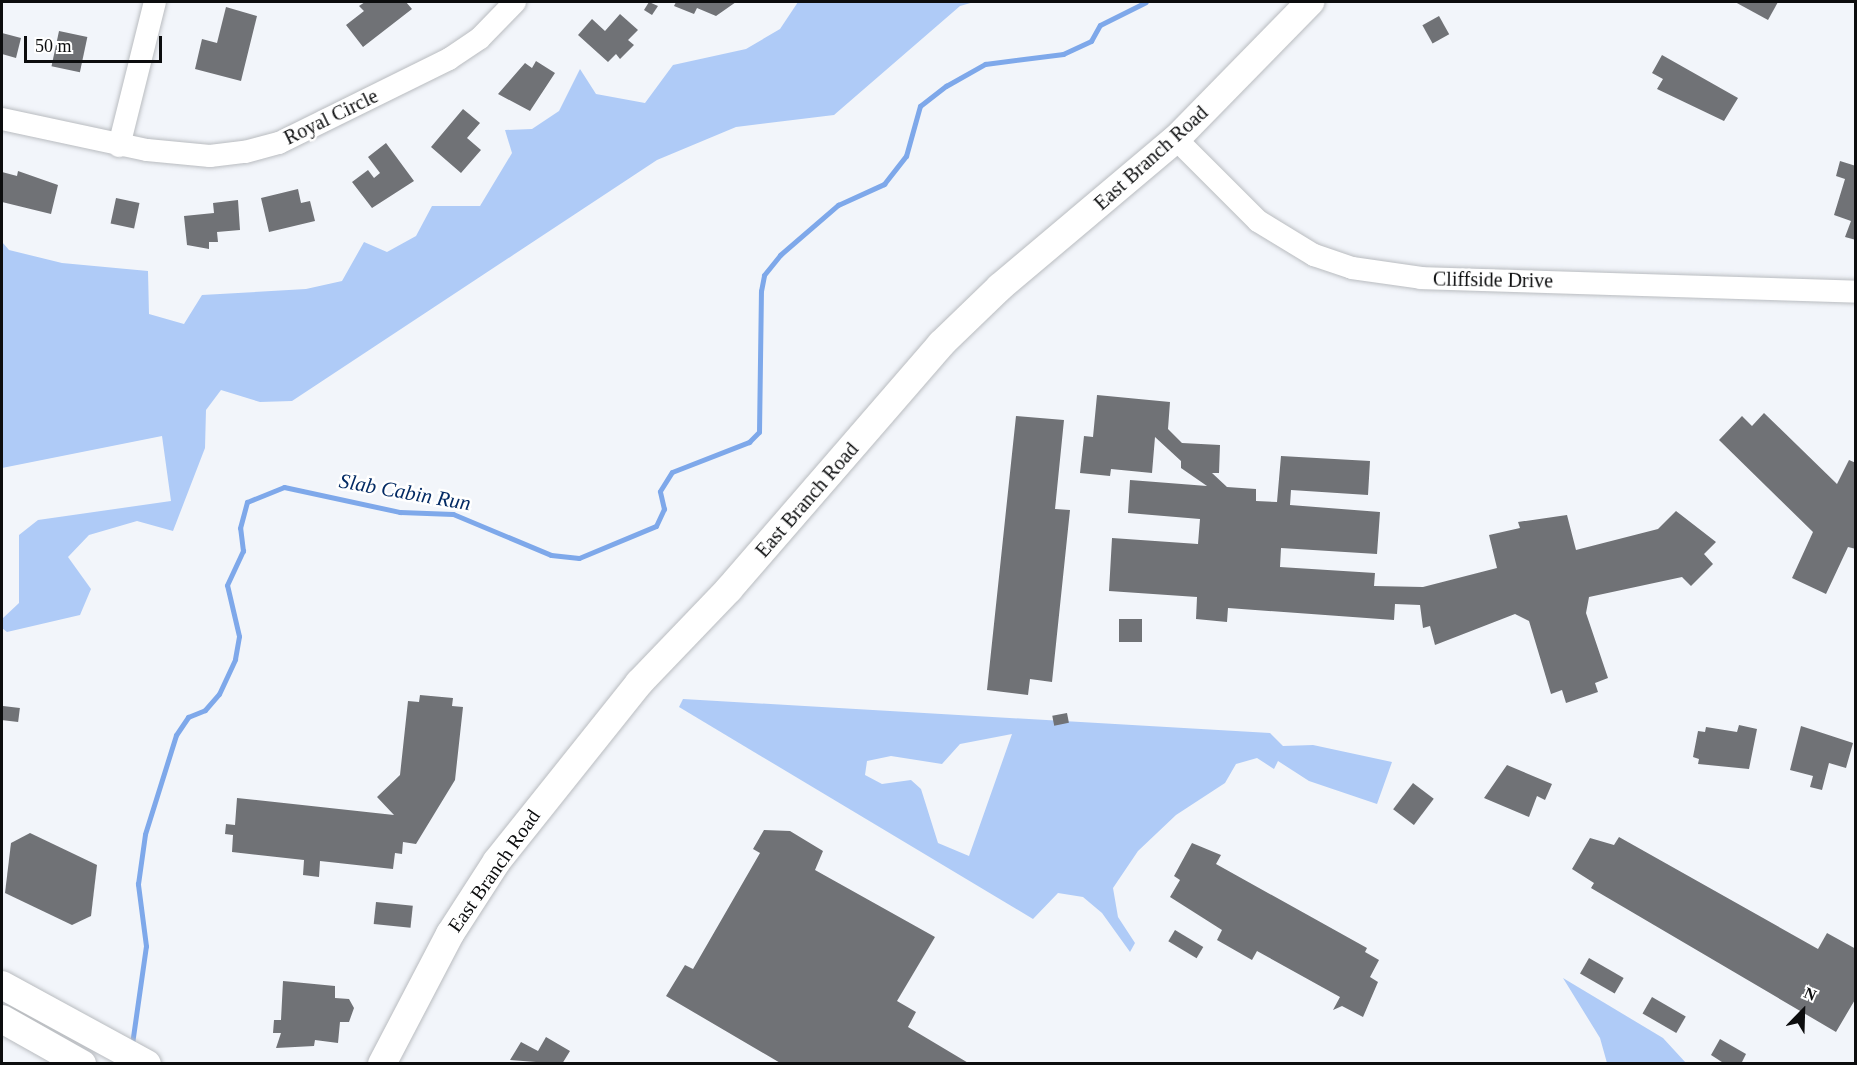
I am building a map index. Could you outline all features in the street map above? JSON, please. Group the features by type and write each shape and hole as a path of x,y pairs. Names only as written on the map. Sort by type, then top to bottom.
{"main road":[{"name":"East Branch Road","path":"382,1064 450,934 497,861 639,683 729,589 941,344 1000,287 1176,139 1310,2"},
{"path":"2,985 147,1063"},
{"path":"2,1020 80,1062"}],"street":[{"path":"119,146 155,2"},
{"name":"Royal Circle","path":"2,119 119,146 210,156 279,143 449,59 480,38 515,2"},
{"name":"Cliffside Drive","path":"1176,139 1258,221 1314,255 1352,268 1421,278 1856,292"}],"shaded area":[{"path":"798,2 974,2 960,6 834,115 736,127 657,160 292,401 260,402 221,390 206,410 205,448 173,531 137,521 89,535 68,557 91,589 80,615 7,632 2,628 2,619 19,603 19,535 38,520 171,501 162,436 2,468 2,242 9,250 62,263 148,271 149,314 184,324 202,295 306,289 342,281 364,242 387,252 416,236 432,206 480,206 512,153 505,130 532,129 559,111 580,69 596,94 645,103 673,65 746,49 780,29"},
{"path":"683,699 1270,733 1283,746 1313,745 1392,762 1377,804 1309,781 1278,761 1274,769 1257,758 1236,764 1225,783 1176,815 1138,851 1113,888 1118,917 1135,943 1130,952 1102,913 1083,897 1058,893 1033,919 679,707","holes":["1012,734 969,856 938,843 921,789 911,780 882,784 865,775 867,761 891,756 942,764 960,744"]},
{"path":"1563,978 1663,1038 1686,1063 1607,1063 1600,1038"}],"building":[{"path":"365,2 406,2 412,9 363,47 346,25 364,11 359,6"},
{"path":"649,2 658,6 652,15 644,10"},
{"path":"676,2 736,2 716,16 697,8 694,14 674,6"},
{"path":"1735,2 1778,2 1768,20"},
{"path":"226,7 257,16 241,81 195,69 202,39 217,43"},
{"path":"620,14 638,30 628,40 634,45 620,59 616,54 608,62 578,35 592,19 605,31"},
{"path":"1439,16 1449,34 1433,44 1422,25"},
{"path":"59,31 87,37 80,72 52,66"},
{"path":"2,33 21,38 16,58 2,54"},
{"path":"1662,55 1738,98 1724,121 1657,89 1663,79 1652,73"},
{"path":"536,61 555,73 530,111 498,94 525,63 532,68"},
{"path":"463,109 480,123 467,138 481,150 461,173 431,147"},
{"path":"386,143 414,181 372,208 352,182 368,170 374,178 380,173 368,157"},
{"path":"1840,161 1856,166 1856,240 1845,237 1851,221 1834,215 1845,179 1836,176"},
{"path":"18,171 58,185 51,214 2,202 2,172 17,176"},
{"path":"298,189 301,203 310,201 315,221 269,232 261,198"},
{"path":"116,198 139,203 134,228 111,223"},
{"path":"238,200 240,230 217,232 218,242 209,242 209,249 187,245 184,216 214,213 213,203"},
{"path":"1097,395 1170,402 1168,429 1182,443 1220,445 1219,473 1212,473 1227,487 1256,489 1256,501 1277,502 1281,456 1370,461 1368,495 1291,490 1290,505 1380,512 1377,554 1281,548 1280,567 1375,573 1374,586 1423,587 1497,568 1489,535 1520,528 1518,522 1567,515 1576,550 1658,529 1676,511 1716,542 1704,554 1713,564 1691,586 1682,577 1589,597 1586,613 1608,678 1595,683 1598,692 1566,703 1562,690 1551,694 1529,621 1515,614 1435,645 1430,626 1423,628 1420,605 1395,604 1394,620 1228,608 1227,622 1196,619 1197,597 1109,591 1112,538 1198,544 1200,519 1128,513 1130,480 1207,486 1181,468 1181,461 1155,437 1152,473 1111,469 1110,476 1080,473 1084,436 1093,437"},
{"path":"1764,413 1837,484 1849,460 1856,463 1856,549 1848,547 1826,594 1792,578 1813,532 1719,440 1742,416 1752,426"},
{"path":"1016,416 1064,420 1055,509 1070,510 1052,682 1030,679 1028,695 987,690"},
{"path":"1119,619 1142,619 1142,642 1119,642"},
{"path":"420,695 453,698 452,706 463,707 455,780 416,844 403,842 402,854 395,853 393,869 320,861 319,877 303,875 304,860 232,852 233,835 225,834 226,824 235,825 237,798 394,815 377,797 400,775 408,701 419,702"},
{"path":"3,706 20,708 18,722 2,720"},
{"path":"1067,713 1069,723 1054,726 1052,716"},
{"path":"1739,725 1757,729 1749,769 1698,764 1699,759 1693,757 1698,731 1705,732 1706,727 1737,732"},
{"path":"1801,726 1853,743 1846,768 1829,763 1822,790 1810,787 1813,776 1790,770"},
{"path":"1507,765 1552,784 1545,800 1537,796 1529,817 1484,798"},
{"path":"1413,783 1434,799 1414,825 1393,809"},
{"path":"764,830 790,831 823,851 815,870 935,937 897,1001 916,1012 908,1027 970,1064 782,1064 666,996 685,965 693,969 760,853 753,849"},
{"path":"30,833 97,865 91,916 72,925 5,893 11,843"},
{"path":"1619,837 1818,949 1827,933 1856,949 1856,998 1836,1032 1591,888 1594,883 1572,869 1590,838 1614,845"},
{"path":"1192,843 1221,855 1216,864 1367,948 1365,952 1379,960 1370,977 1378,982 1363,1017 1342,1006 1333,1010 1340,997 1257,951 1252,960 1217,940 1222,930 1170,897 1180,880 1174,876"},
{"path":"376,902 413,906 410,928 374,924"},
{"path":"1175,930 1203,947 1197,958 1168,941"},
{"path":"1589,958 1624,978 1615,994 1580,974"},
{"path":"283,981 335,986 335,998 349,999 354,1008 349,1022 340,1022 338,1043 315,1040 314,1046 276,1048 281,1033 273,1033 274,1020 281,1020"},
{"path":"1652,997 1686,1016 1676,1033 1642,1013"},
{"path":"546,1037 570,1051 562,1064 510,1060 521,1042 538,1051"},
{"path":"1720,1039 1746,1054 1741,1064 1725,1064 1711,1055"}],"waterway":[{"name":"Slab Cabin Run","path":"132,1044 146,946 138,884 145,834 176,735 188,717 205,710 219,694 235,659 239,636 227,585 243,551 240,528 247,502 284,487 400,512 453,514 551,555 579,558 656,526 664,509 660,491 672,472 749,442 759,432 761,291 764,275 780,255 838,205 884,184 906,156 920,106 946,86 985,64 1063,54 1091,41 1100,25 1146,2"}]}
